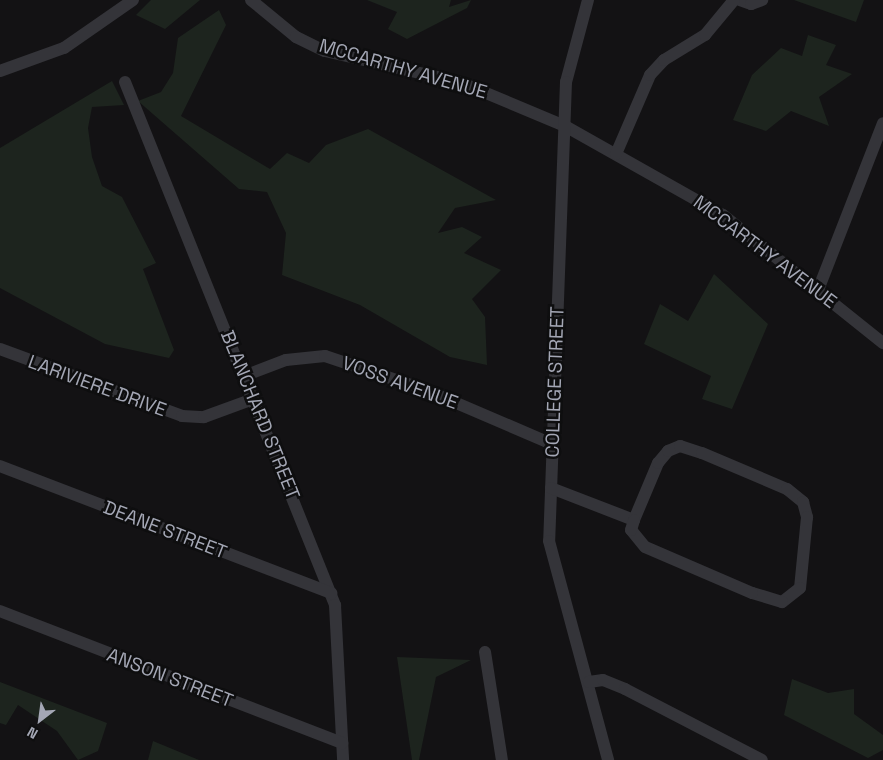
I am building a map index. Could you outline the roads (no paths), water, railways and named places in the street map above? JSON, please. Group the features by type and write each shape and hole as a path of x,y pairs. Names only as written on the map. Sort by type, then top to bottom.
{"street":[{"path":"0,71 64,48 133,0"},
{"name":"MCCARTHY AVENUE","path":"251,0 281,26 324,51 462,83 565,126 723,215 883,343"},
{"name":"COLLEGE STREET","path":"588,0 571,53 565,126 549,541 553,565 589,682 608,760"},
{"path":"616,154 650,75 664,60 705,34 734,0"},
{"path":"740,0 751,4 762,0"},
{"name":"BLANCHARD STREET","path":"125,82 331,593 343,760"},
{"path":"818,290 883,124"},
{"name":"LARIVIERE DRIVE","path":"0,349 182,416 204,417 253,399"},
{"name":"VOSS AVENUE","path":"244,376 310,355 332,358 426,390 552,444"},
{"path":"680,446 702,453 787,488 804,502 807,517 800,588 782,602 752,593 644,547 631,530 634,520 658,462 668,451 680,446"},
{"name":"DEANE STREET","path":"0,466 331,593"},
{"path":"551,488 634,520"},
{"name":"ANSON STREET","path":"0,611 342,743"},
{"path":"485,652 502,760"},
{"path":"589,682 603,680 625,689 762,760"}]}
